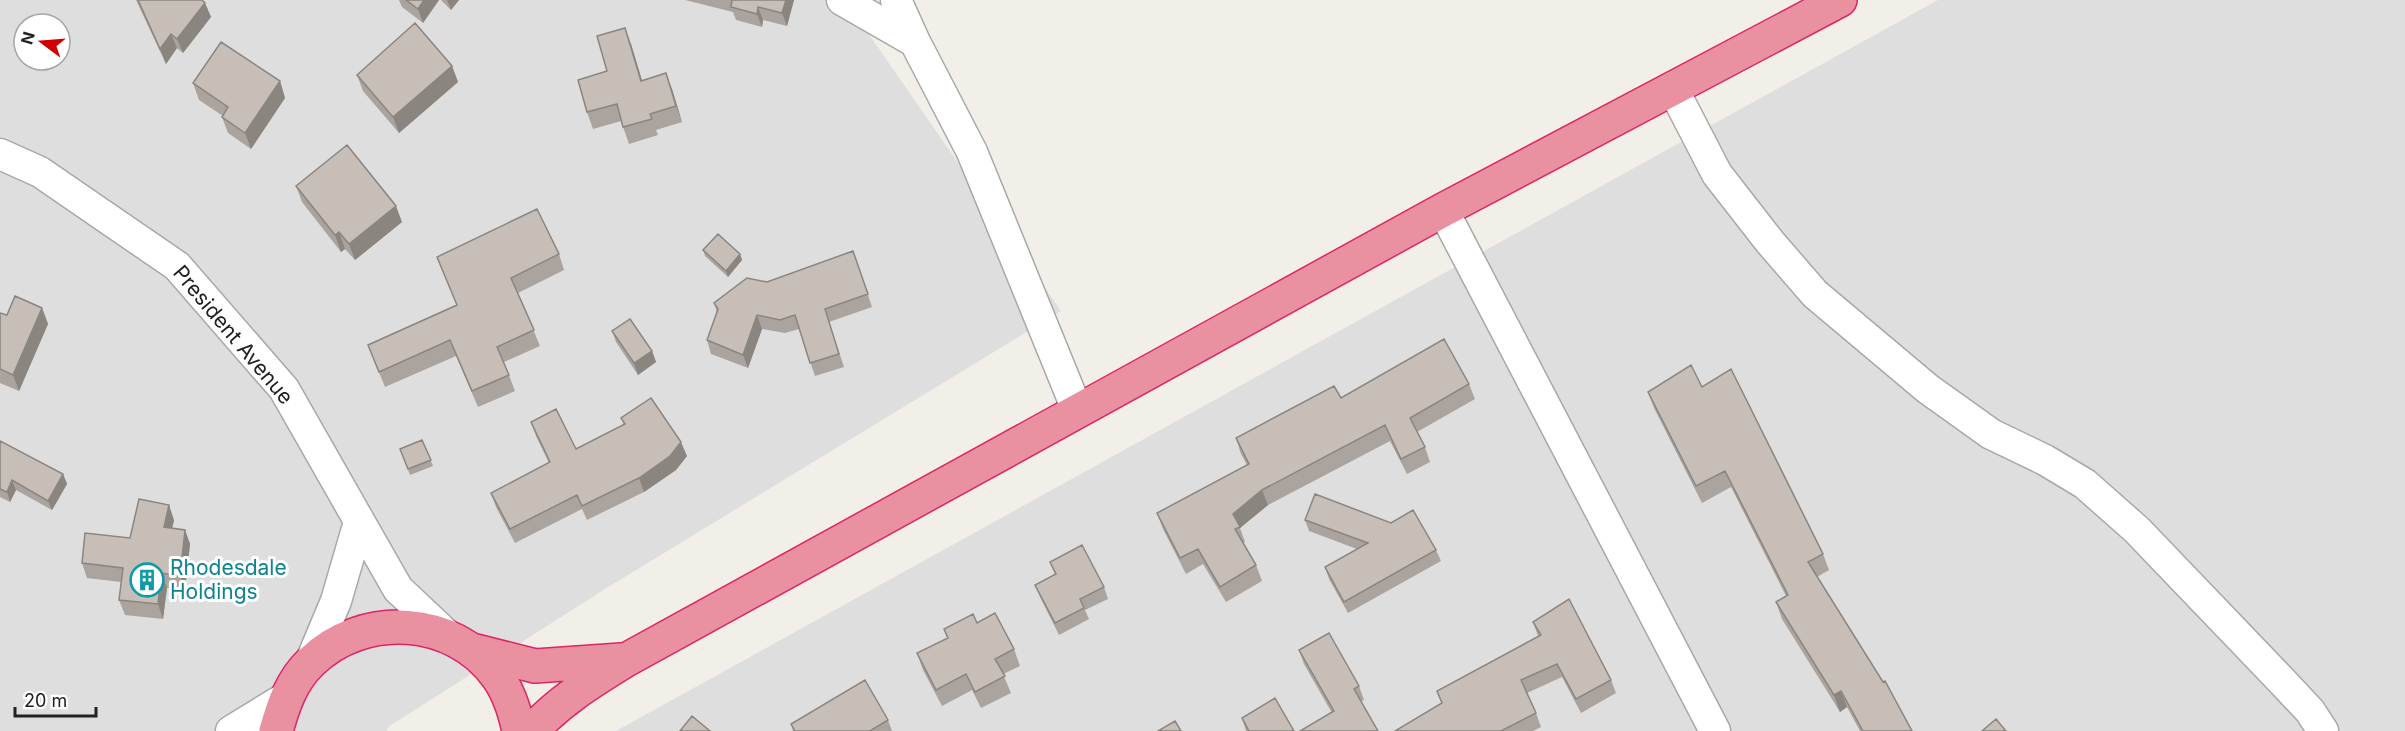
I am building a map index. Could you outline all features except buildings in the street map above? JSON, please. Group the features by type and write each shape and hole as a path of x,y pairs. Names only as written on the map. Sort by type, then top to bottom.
{"highway":[{"path":"532,731 548,713 582,687 626,660 1443,210 1840,0"},
{"path":"276,731 285,698 310,663 339,640 375,628 412,627 535,666 626,660"},
{"path":"460,643 497,676 514,708 519,731"}],"street":[{"path":"842,0 915,42"},
{"path":"896,0 972,152 1078,412"},
{"path":"1672,90 1717,174 1770,242 1815,294 1928,389 1992,434 2045,460 2085,484 2137,530 2310,711 2322,731"},
{"name":"President Avenue","path":"0,154 40,172 177,266 284,388 398,589 460,643"},
{"path":"1443,210 1715,731"},
{"path":"310,663 336,601 359,522"},
{"path":"231,731 285,698"}],"shaded area":[{"path":"0,0 845,0 1061,311 605,589 388,727 387,731 0,731"},
{"path":"1938,0 2405,0 2405,731 616,731"}],"place":[{"name":"Rhodesdale Holdings","path":"147,580"}]}
